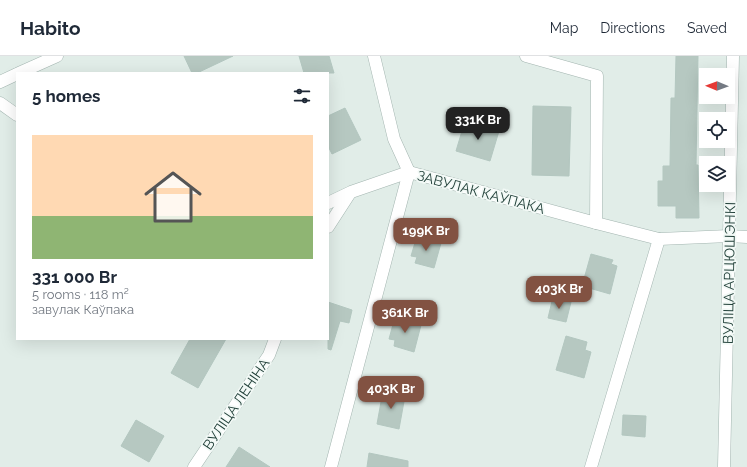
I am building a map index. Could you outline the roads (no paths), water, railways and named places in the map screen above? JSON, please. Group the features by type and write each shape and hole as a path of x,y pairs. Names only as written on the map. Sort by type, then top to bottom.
{"street":[{"path":"22,72 56,56"},
{"path":"329,203 351,192 409,172 394,139 374,56"},
{"path":"526,56 597,76 596,223"},
{"name":"ВУЛІЦА АРЦЮШЭНКІ","path":"724,467 733,56"},
{"path":"0,82 16,75"},
{"path":"0,103 16,114"},
{"name":"ЗАВУЛАК КАЎПАКА","path":"331,467 409,172 659,239 729,236 747,237"},
{"path":"329,225 351,192"},
{"path":"591,467 659,239"},
{"name":"ВУЛІЦА ЛЕНІНА","path":"194,467 269,355 274,340"}]}
